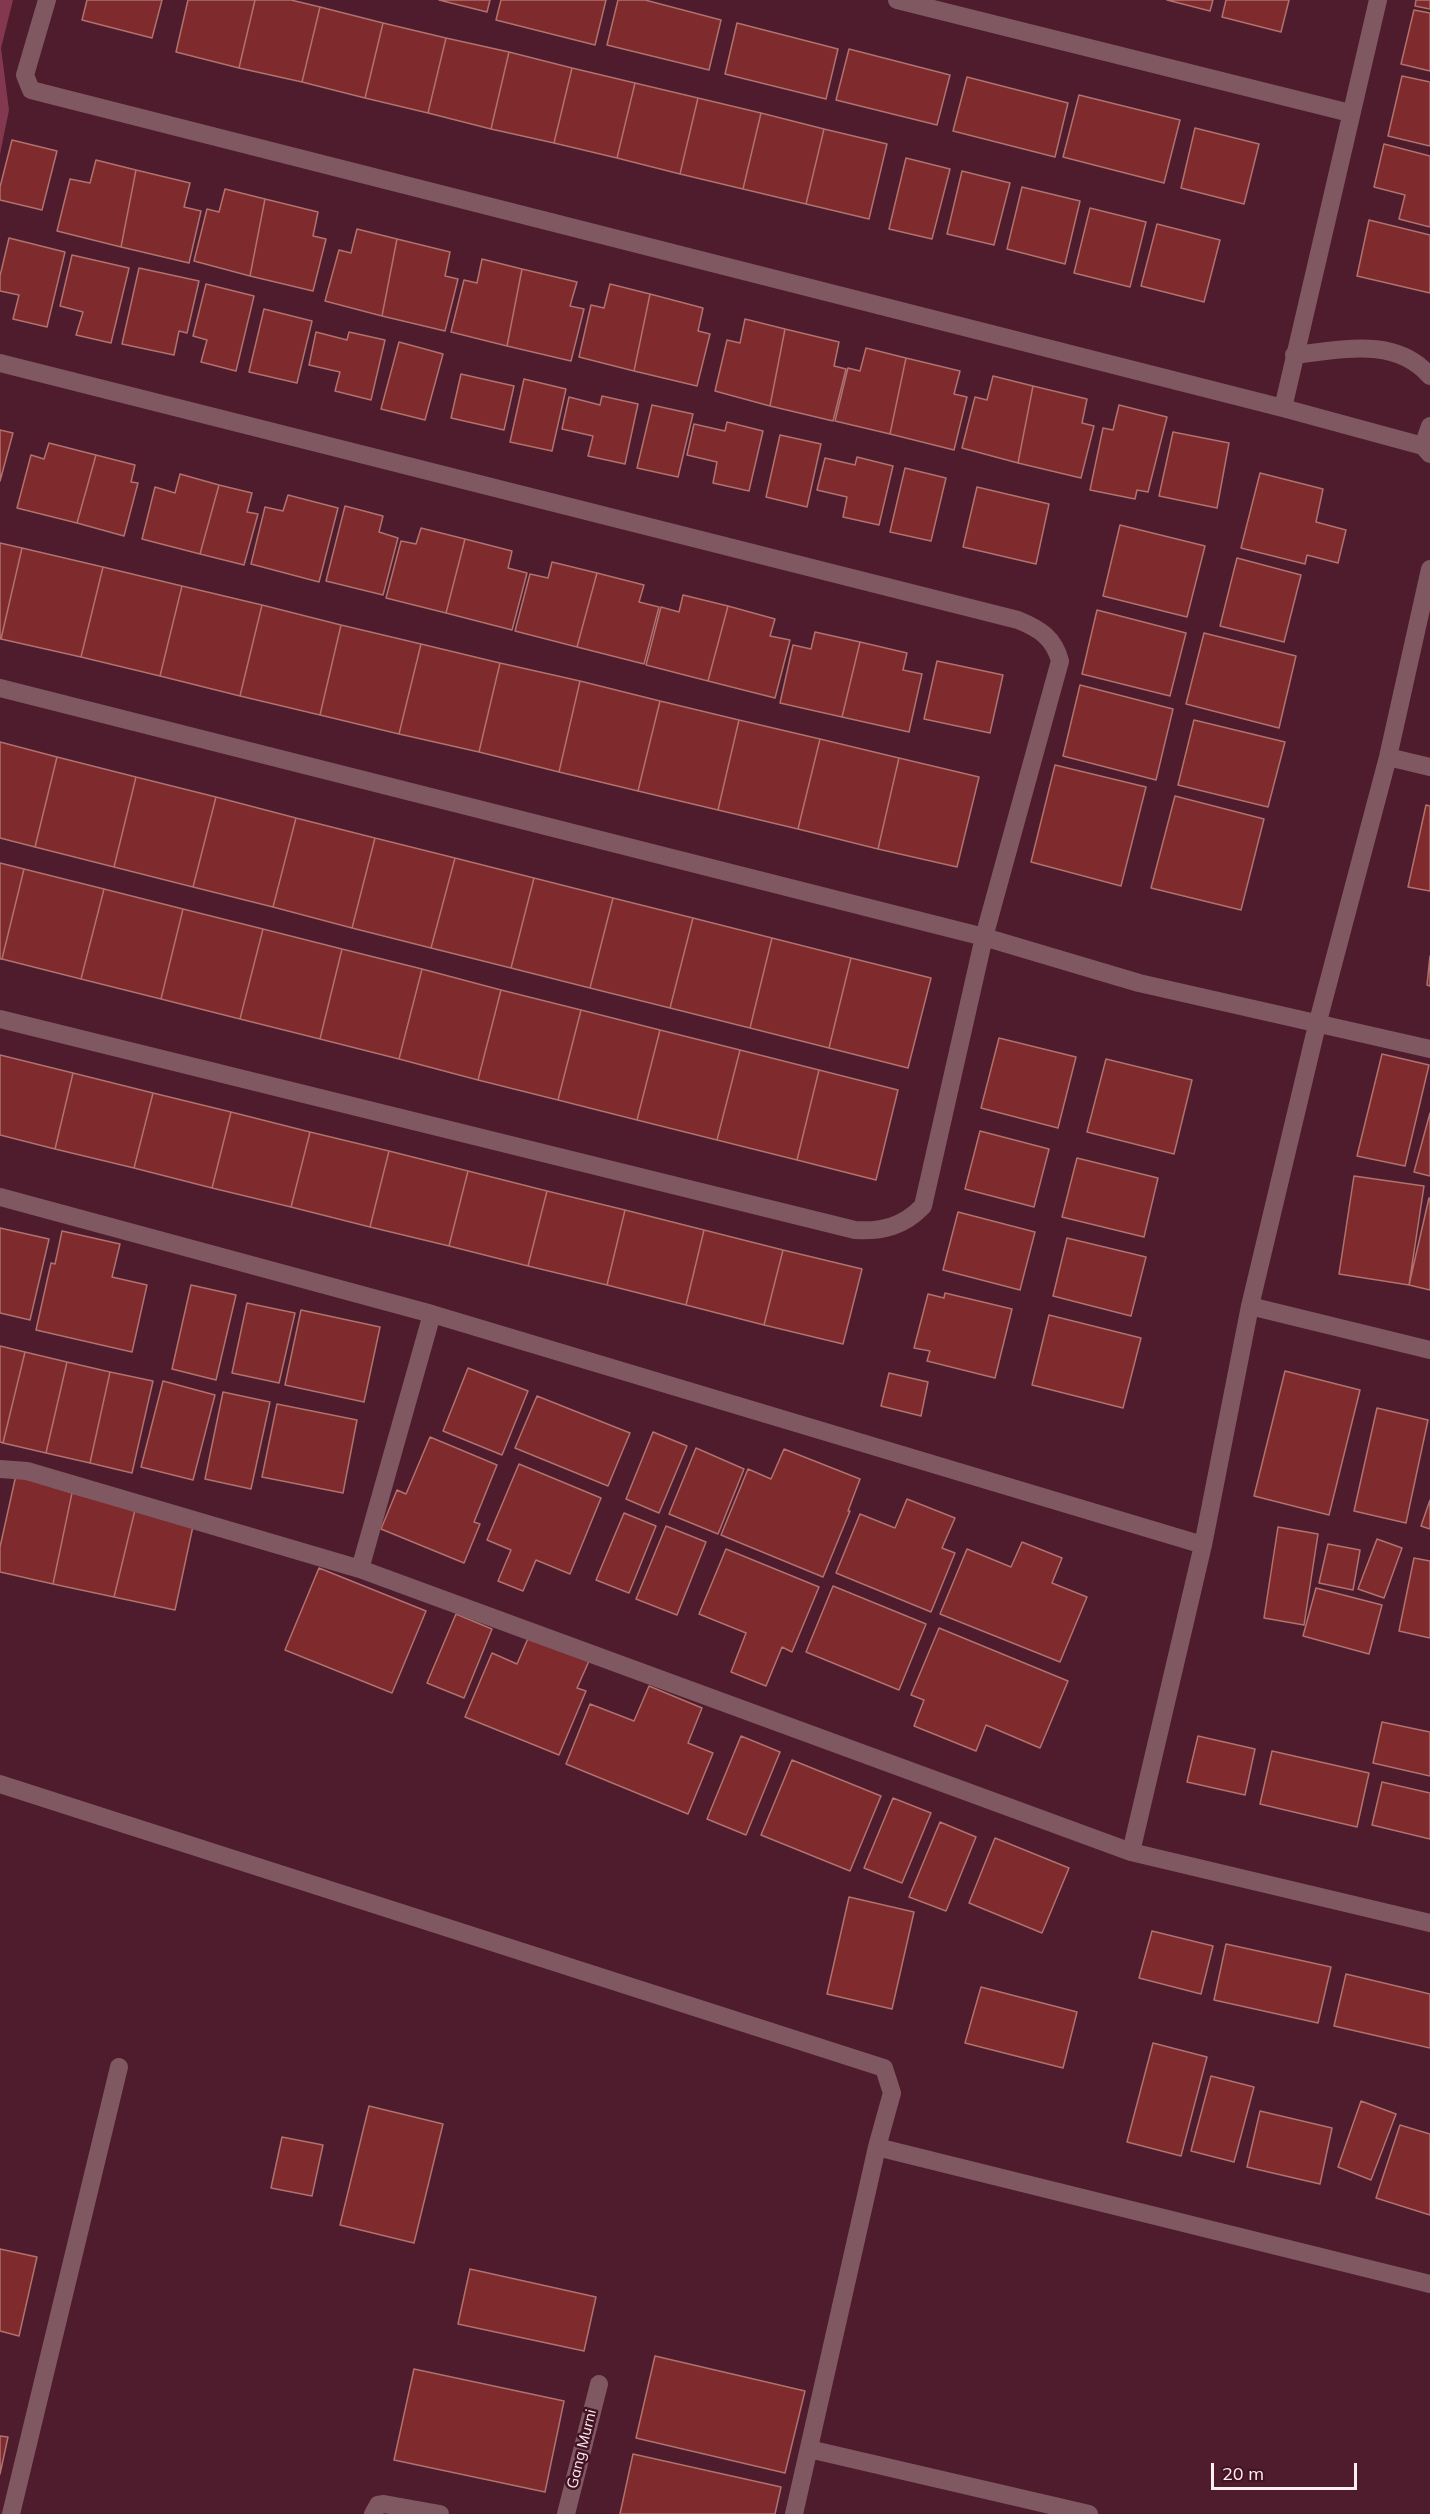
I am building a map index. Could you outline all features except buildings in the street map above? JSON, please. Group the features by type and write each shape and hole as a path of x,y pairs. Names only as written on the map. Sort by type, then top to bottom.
{"street":[{"path":"47,0 25,75 31,90 1283,408 1427,450 1430,426"},
{"path":"897,0 1350,113"},
{"path":"1283,408 1378,0"},
{"path":"1294,355 1369,347 1396,352 1420,364 1430,376"},
{"path":"0,363 1007,617 1038,628 1057,649 1060,661 984,937 923,1206 913,1216 898,1225 874,1231 855,1230 0,1019"},
{"path":"1131,1852 1203,1545 1250,1305 1317,1024 1388,757 1430,569"},
{"path":"0,687 984,937 1139,982 1430,1049"},
{"path":"1388,757 1430,767"},
{"path":"0,1197 432,1314 1203,1545"},
{"path":"1250,1305 1430,1350"},
{"path":"360,1569 432,1314"},
{"path":"0,1469 27,1471 360,1569 1131,1852 1430,1923"},
{"path":"0,1784 884,2068 892,2093 877,2147 794,2514"},
{"path":"11,2514 119,2067"},
{"path":"877,2147 1430,2284"},
{"name":"Gang Murni","path":"566,2514 599,2384"},
{"path":"809,2450 1089,2514"},
{"path":"373,2514 378,2505 384,2504 440,2514"}],"shaded area":[{"path":"0,0 13,0 1,48 9,110 0,154"}]}
